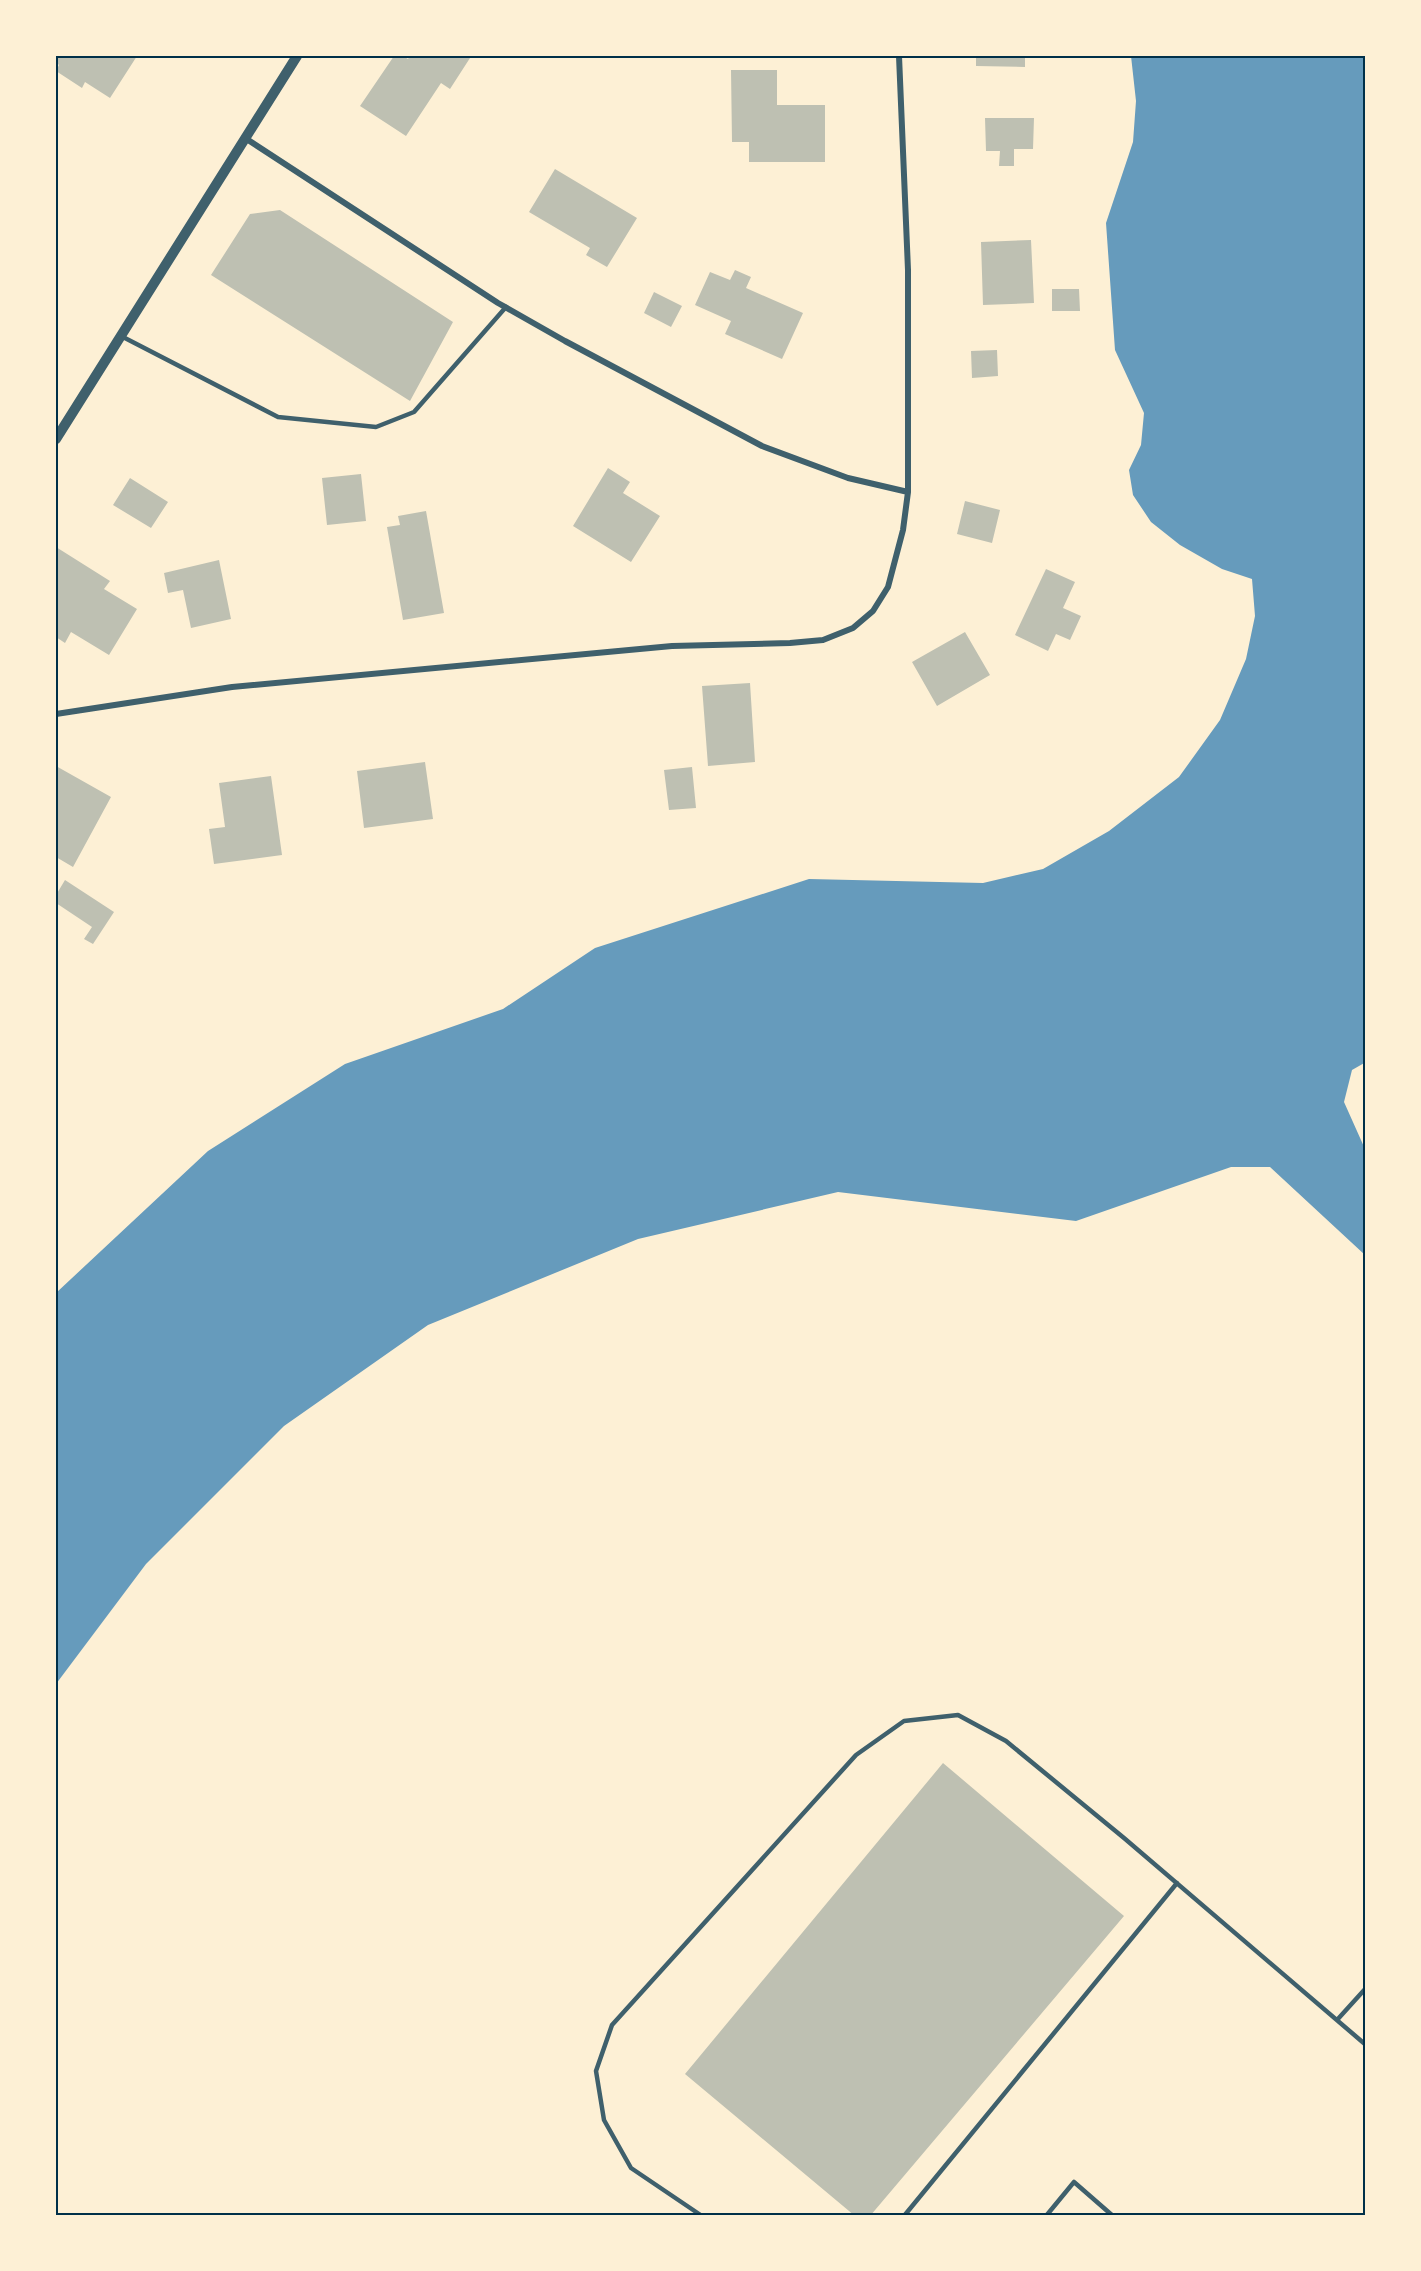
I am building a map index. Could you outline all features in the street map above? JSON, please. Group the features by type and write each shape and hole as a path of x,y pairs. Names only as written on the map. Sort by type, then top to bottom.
{"street":[{"path":"56,439 297,56"},
{"path":"56,714 232,687 672,646 790,644 823,640 853,628 873,611 888,587 903,531 908,492 909,270 899,56"},
{"path":"245,138 506,307 762,447 848,478 908,492"}],"lane":[{"path":"121,336 278,417 376,427 414,412 506,307"},
{"path":"702,2216 631,2168 604,2120 597,2071 612,2025 856,1755 904,1720 958,1715 1006,1741 1177,1882 1365,2045"},
{"path":"904,2216 1177,1882"},
{"path":"1337,2020 1365,1988"},
{"path":"1046,2216 1074,2182 1113,2216"}],"water":[{"path":"1131,56 1365,56 1366,1062 1352,1070 1344,1102 1365,1149 1365,1255 1270,1167 1231,1167 1076,1221 838,1192 638,1239 428,1325 284,1426 146,1564 56,1684 56,1293 208,1151 345,1064 503,1009 595,948 809,879 983,883 1043,869 1109,831 1179,777 1220,720 1246,659 1255,616 1252,579 1222,569 1180,545 1151,522 1133,495 1129,470 1141,445 1144,413 1115,350 1106,223 1133,142 1136,101"}],"building":[{"path":"56,56 137,56 110,98 85,82 82,88 56,71 59,65 56,62"},
{"path":"394,56 403,56 408,59 410,56 466,56 470,58 450,89 441,83 406,136 360,106"},
{"path":"976,56 1025,56 1025,67 976,66"},
{"path":"731,70 777,70 777,105 825,105 825,162 749,162 749,142 732,142"},
{"path":"985,118 1034,118 1033,149 1014,149 1014,166 999,166 1000,151 986,151"},
{"path":"555,169 637,218 607,267 586,255 590,248 529,212"},
{"path":"280,210 453,322 410,401 211,275 250,214"},
{"path":"1031,240 1034,303 983,305 981,242"},
{"path":"735,270 751,277 746,288 803,313 782,359 725,334 731,321 695,305 710,272 730,280"},
{"path":"1052,289 1079,289 1080,311 1052,311"},
{"path":"654,292 682,306 671,327 644,313"},
{"path":"997,350 998,376 972,378 971,351"},
{"path":"608,468 630,482 623,493 660,516 631,562 573,526"},
{"path":"361,474 366,521 327,525 322,478"},
{"path":"130,478 168,502 151,528 113,505"},
{"path":"965,501 1000,510 992,543 957,534"},
{"path":"426,511 444,613 403,620 387,527 400,525 398,516"},
{"path":"56,547 110,581 104,589 137,609 109,655 71,632 65,643 56,637"},
{"path":"219,560 231,619 191,628 183,590 168,593 164,573"},
{"path":"1046,569 1075,582 1063,608 1081,616 1070,640 1056,634 1048,651 1015,635"},
{"path":"965,632 990,675 937,706 912,662"},
{"path":"750,683 755,762 708,766 702,686"},
{"path":"425,762 433,819 364,828 357,771"},
{"path":"56,766 111,797 73,867 56,857"},
{"path":"692,767 696,808 669,810 664,770"},
{"path":"271,776 282,855 214,864 209,829 225,827 219,783"},
{"path":"65,880 114,912 93,944 84,939 92,927 56,903 56,895"},
{"path":"943,1763 1124,1916 870,2216 855,2216 685,2074"}]}
